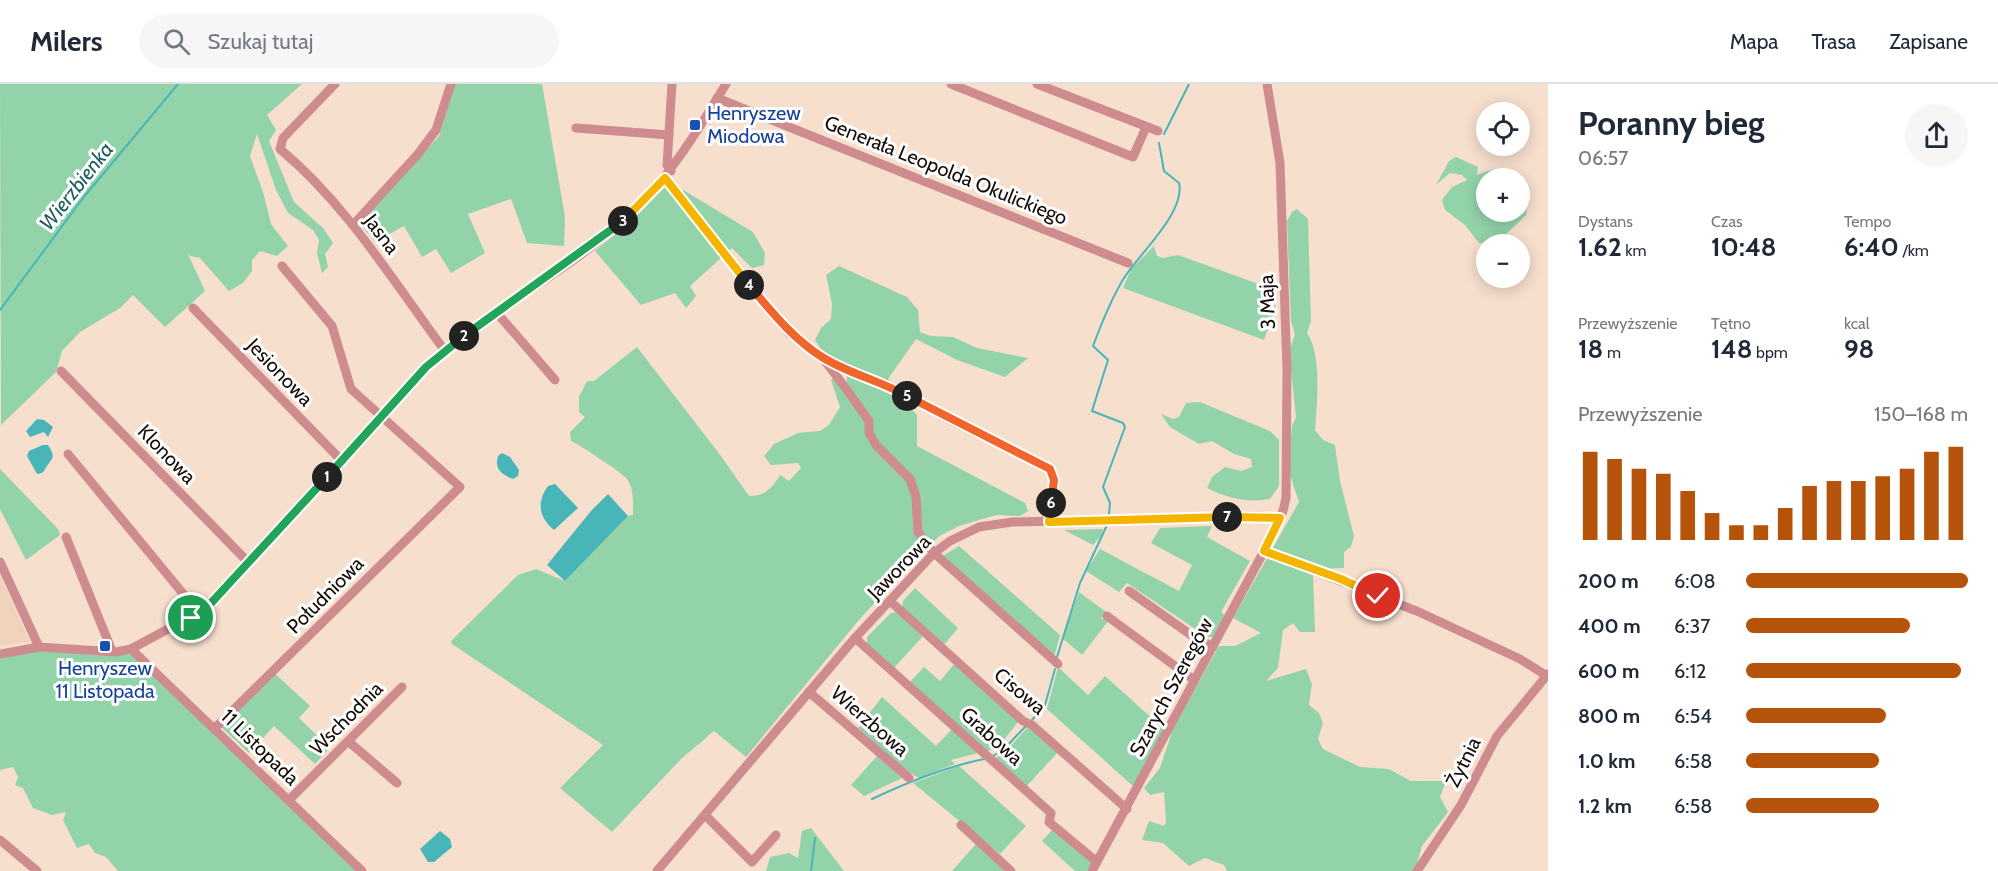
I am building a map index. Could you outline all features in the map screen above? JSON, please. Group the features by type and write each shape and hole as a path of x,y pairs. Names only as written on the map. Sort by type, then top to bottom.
{"street":[{"name":"Jasna","path":"335,84 283,138 280,149 314,177 445,351"},
{"path":"352,225 418,154 436,130 451,84"},
{"path":"672,84 668,174 789,333 822,357 853,373 885,383 952,421 1050,469 1054,480 1049,522"},
{"path":"0,654 39,647 112,651 131,649 199,613 445,351 626,218 668,174 726,84"},
{"path":"951,84 1133,157 1146,127"},
{"path":"1037,84 1158,131"},
{"name":"3 Maja","path":"1267,84 1280,164 1287,371 1286,495 1280,518"},
{"name":"Generała Leopolda Okulickiego","path":"717,98 1128,263"},
{"path":"576,128 669,135"},
{"path":"282,266 332,326 351,389 381,417"},
{"name":"Jesionowa","path":"193,308 341,460"},
{"path":"496,313 555,380"},
{"path":"822,357 869,421 869,433 876,445 910,479 916,497 918,532 934,553 1058,664"},
{"name":"Klonowa","path":"61,371 248,562"},
{"name":"Południowa","path":"215,728 460,487 381,417"},
{"path":"68,454 199,613"},
{"name":"Jaworowa","path":"657,871 855,638 934,553 950,541 979,528 1012,522 1260,516 1280,518"},
{"name":"Szarych Szeregów","path":"1094,867 1127,809 1280,518"},
{"path":"66,537 112,651"},
{"path":"1264,551 1419,612 1520,659 1547,675"},
{"path":"0,562 39,647"},
{"path":"1129,591 1191,635 1213,647"},
{"name":"Cisowa","path":"890,601 1023,721 1032,725 1127,809"},
{"path":"1107,616 1194,680"},
{"name":"Grabowa","path":"855,638 1051,813 1049,822 1094,867"},
{"name":"11 Listopada","path":"131,649 362,871"},
{"name":"Żytnia","path":"1417,871 1461,805 1497,736 1547,675"},
{"name":"Wschodnia","path":"289,800 402,687"},
{"name":"Wierzbowa","path":"809,692 909,778"},
{"path":"349,742 397,783"},
{"path":"705,815 752,862 776,835"},
{"path":"961,825 1011,871"},
{"path":"0,840 37,871"}],"shaded area":[{"path":"0,575 30,642 0,646"}],"green space":[{"path":"0,84 302,84 267,115 276,130 269,141 294,202 323,228 333,243 325,254 328,267 322,273 317,253 319,240 313,230 288,213 276,190 257,134 250,156 271,224 288,246 277,256 260,251 252,260 252,271 243,283 229,291 200,258 190,256 187,252 205,291 165,327 133,295 120,308 80,332 62,351 56,372 1,425"},
{"path":"455,84 542,84 565,217 564,246 527,243 511,199 468,214 485,253 451,273 436,249 422,257 404,226 375,242 365,230 362,221 439,136"},
{"path":"1456,157 1478,167 1476,168 1476,222 1519,222 1506,234 1476,234 1476,239 1465,225 1445,210 1442,200 1452,187 1467,180 1462,175 1450,173 1436,185 1449,161"},
{"path":"670,182 753,232 765,253 764,265 752,268 732,248 690,286 696,296 686,308 675,293 641,305 595,251 630,222"},
{"path":"1297,209 1308,219 1311,321 1307,333 1312,342 1317,366 1315,430 1323,440 1335,445 1340,481 1354,536 1351,547 1344,552 1344,568 1318,569 1313,575 1315,632 1300,632 1293,623 1283,630 1278,668 1266,681 1306,669 1312,684 1309,705 1319,713 1323,723 1318,739 1323,749 1360,767 1389,769 1411,781 1446,781 1440,797 1448,812 1422,846 1415,871 1227,871 1224,865 1205,858 1189,866 1163,843 1142,840 1149,821 1164,826 1166,822 1164,792 1150,795 1144,788 1160,768 1173,729 1219,646 1235,646 1261,633 1233,618 1299,502 1289,472 1292,425 1296,418 1289,350 1295,335 1291,321 1287,221 1292,212"},
{"path":"1154,246 1157,256 1163,258 1178,255 1273,289 1275,309 1264,340 1123,288 1131,269"},
{"path":"839,266 907,297 918,310 920,332 931,336 953,337 977,348 1028,358 1005,377 957,360 916,339 886,382 917,415 917,446 1025,503 1028,511 1020,516 996,515 959,526 941,535 923,550 858,621 746,757 714,731 681,759 612,832 560,788 603,745 452,644 451,641 518,575 536,569 565,581 628,516 633,515 632,491 627,479 571,441 570,432 585,417 579,412 579,397 587,381 594,381 637,347 749,496 767,491 780,475 789,481 801,468 798,463 771,465 764,456 774,444 798,433 820,431 829,425 840,407 831,380 835,378 847,386 847,370 824,354 815,340 821,328 831,319 832,304 826,275"},
{"path":"1200,402 1270,431 1279,440 1279,486 1270,499 1237,499 1207,488 1212,477 1225,467 1241,471 1252,467 1251,459 1234,454 1212,441 1199,444 1170,427 1161,414 1173,419 1179,417 1186,403"},
{"path":"0,469 58,529 60,535 26,560 0,509"},
{"path":"1212,526 1207,537 1250,561 1221,612 1225,615 1213,637 1207,637 1127,583 1119,592 1086,571 1100,549 1179,591 1192,565 1151,543 1160,528"},
{"path":"1103,529 1101,536 1093,545 1064,530"},
{"path":"959,546 1060,635 1054,657 943,556"},
{"path":"915,588 958,628 944,645 902,608 903,601"},
{"path":"1079,592 1106,612 1101,619 1109,620 1082,655 1062,638"},
{"path":"897,612 924,635 893,669 867,645 867,637 891,613"},
{"path":"39,651 117,656 131,654 358,871 118,871 106,857 95,853 89,844 77,848 63,820 66,812 52,815 33,808 23,788 15,785 18,777 13,767 0,770 0,658"},
{"path":"955,663 1019,721 998,747 985,752 909,683 924,667 940,681"},
{"path":"1058,667 1088,695 1105,676 1165,730 1134,787 1047,709"},
{"path":"272,671 310,706 299,718 330,748 315,764 274,726 249,753 220,726"},
{"path":"882,697 936,746 952,729 978,753 951,760 955,764 919,778 904,769 858,728"},
{"path":"1029,726 1058,752 1025,788 994,759 1005,752"},
{"path":"877,756 902,778 864,796 851,785"},
{"path":"959,766 1026,826 1000,854 913,783"},
{"path":"811,828 844,871 766,871 770,857 789,853 798,858 802,831"},
{"path":"1053,829 1092,862 1087,871 1075,871 1042,841"},
{"path":"976,844 1002,868 1004,871 952,871"}],"water":[{"path":"37,419 44,420 53,427 48,437 44,432 30,437 26,431"},
{"path":"48,445 53,456 43,472 37,474 27,456 29,451"},
{"path":"502,453 510,457 519,470 518,476 513,479 505,476 498,468 498,456"},
{"path":"555,484 578,508 554,530 542,515 541,504 548,486"},
{"path":"608,494 628,516 565,581 547,565 591,511"},
{"path":"440,831 450,839 452,847 434,862 428,862 420,849"}],"waterway":[{"name":"Wierzbienka","path":"0,310 83,198 178,84"},
{"path":"1164,134 1189,84"},
{"path":"1109,514 1110,503 1103,487 1125,427 1123,423 1092,411 1108,360 1093,346 1103,319 1124,278 1160,232 1175,207 1179,194 1179,183 1164,171 1159,143"},
{"path":"1057,657 1080,583 1107,525"},
{"path":"1032,720 1045,705 1055,669"},
{"path":"993,756 1003,750 1025,727"},
{"path":"872,799 927,776 984,759"},
{"path":"811,871 815,838"}],"place":[{"name":"Henryszew Miodowa","path":"695,125"},
{"name":"Henryszew 11 Listopada","path":"105,646"}],"route":[{"path":"191,618 212,602 426,367 626,218 665,178 789,333 822,357 853,373 885,383 952,421 1050,469 1054,480 1049,522 1260,516 1280,518 1264,551 1294,564 1341,579 1378,596"}]}
